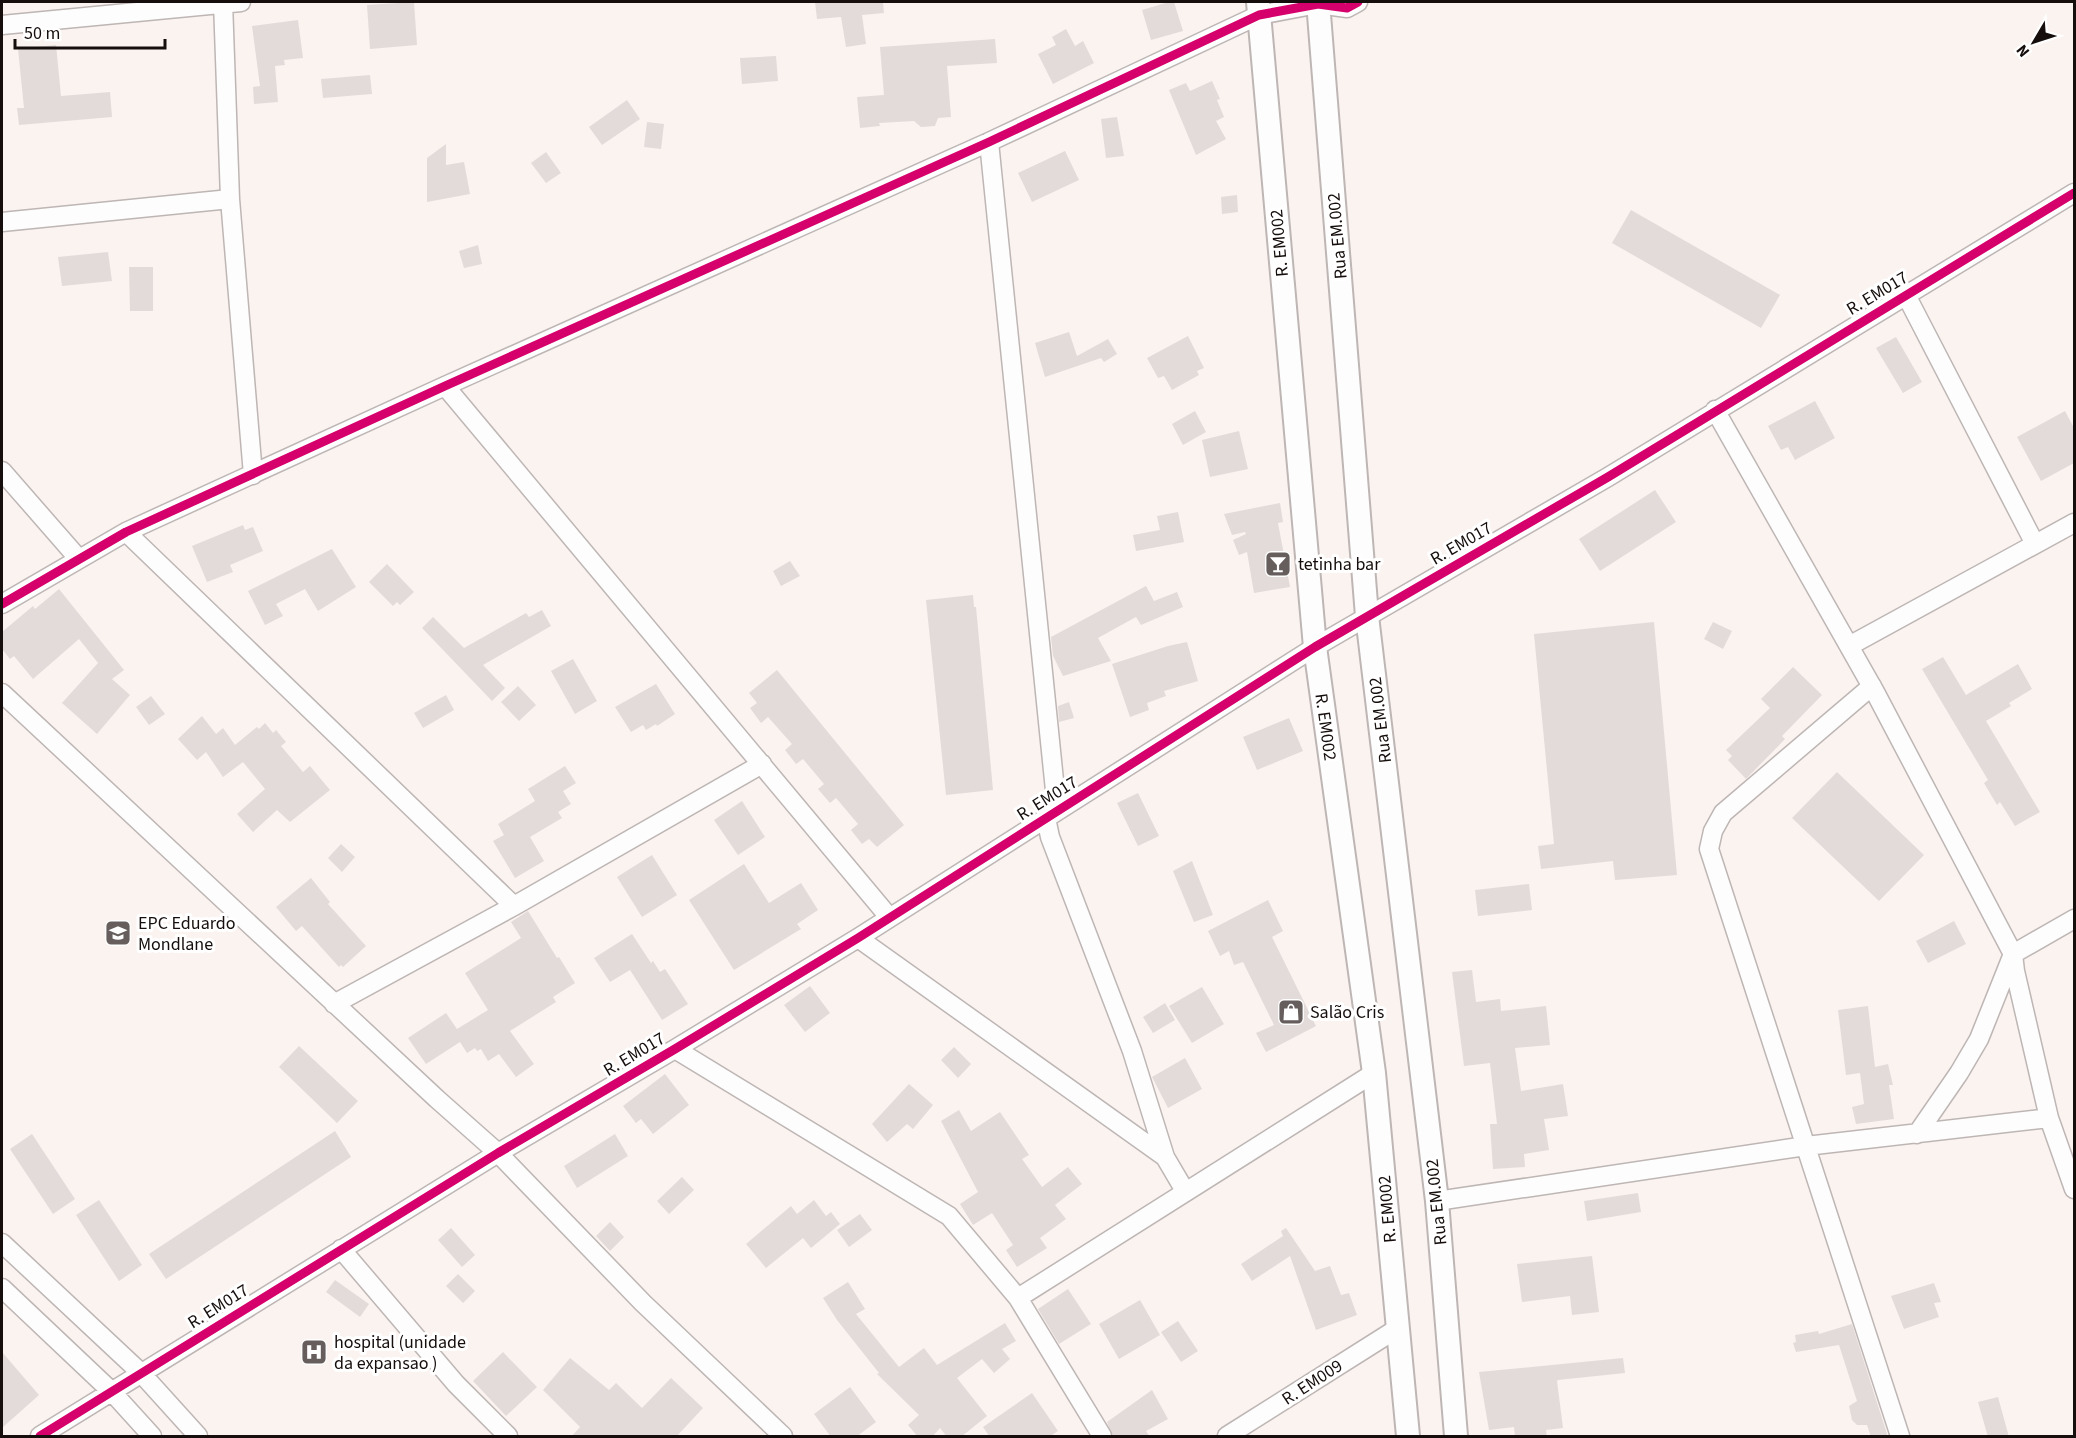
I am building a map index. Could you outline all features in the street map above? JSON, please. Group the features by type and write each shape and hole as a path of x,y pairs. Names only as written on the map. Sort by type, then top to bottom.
{"street":[{"path":"2,25 241,2"},
{"path":"223,3 230,199 253,475"},
{"path":"2,604 126,532 989,142 1258,8 1318,3 1352,5"},
{"name":"Rua EM.002","path":"1318,3 1367,616 1437,1201 1456,1437"},
{"name":"R. EM002","path":"1258,8 1316,647 1374,1073 1408,1437"},
{"path":"989,142 1051,814 1050,837 1132,1051 1165,1156 1185,1191"},
{"name":"R. EM017","path":"40,1437 498,1153 858,938 1316,647 1608,477 2074,193"},
{"path":"2,222 230,199"},
{"path":"1906,295 2035,544"},
{"path":"445,386 889,917"},
{"path":"1715,410 1872,686 2013,954 2014,971 2049,1118 2074,1189"},
{"path":"2,471 78,558"},
{"path":"1849,646 2074,523"},
{"path":"126,532 514,906"},
{"path":"1872,686 1723,813 1713,831 1709,849 1900,1437"},
{"path":"2,693 476,1136 498,1153 643,1303 783,1437"},
{"path":"334,1004 514,906 762,764"},
{"path":"1917,1134 1959,1073 1979,1039 2013,954 2074,919"},
{"path":"858,938 1165,1156"},
{"path":"675,1049 949,1216 1018,1298 1102,1437"},
{"path":"1018,1298 1374,1073"},
{"path":"1437,1201 1806,1146 2049,1118"},
{"path":"2,1243 141,1373 198,1437"},
{"path":"341,1249 456,1384 508,1437"},
{"path":"2,1288 112,1392 152,1437"},
{"name":"R. EM009","path":"1227,1437 1398,1328"}],"building":[{"path":"414,2 417,45 370,49 367,5"},
{"path":"815,2 883,2 884,13 862,15 866,44 846,47 841,17 817,19"},
{"path":"1174,2 1183,31 1151,40 1142,10"},
{"path":"298,20 303,58 284,60 285,65 275,66 278,102 254,104 253,87 260,86 252,26"},
{"path":"1066,29 1075,46 1083,41 1094,63 1053,84 1038,54 1056,45 1052,37"},
{"path":"995,39 997,63 947,66 951,117 938,118 935,126 921,127 914,121 879,123 880,126 860,128 857,97 884,95 880,47"},
{"path":"56,45 61,96 110,92 112,117 19,125 17,108 24,108 18,49"},
{"path":"776,56 778,81 742,84 740,58"},
{"path":"370,75 372,94 323,98 321,79"},
{"path":"1212,81 1220,99 1217,100 1224,117 1216,121 1226,139 1196,155 1169,90 1186,83 1190,91"},
{"path":"627,100 640,119 602,145 589,127"},
{"path":"1117,117 1124,156 1106,158 1101,119"},
{"path":"647,122 664,124 661,149 644,147"},
{"path":"446,144 446,165 464,162 470,194 427,202 427,158"},
{"path":"1065,151 1079,180 1032,202 1018,173"},
{"path":"546,152 561,173 546,183 531,163"},
{"path":"1237,195 1238,212 1222,214 1221,197"},
{"path":"1631,210 1780,295 1761,328 1612,243"},
{"path":"478,245 482,264 464,268 459,251"},
{"path":"108,252 112,281 62,286 58,257"},
{"path":"129,267 153,267 153,311 130,311"},
{"path":"1069,332 1077,356 1108,339 1117,354 1104,362 1101,358 1045,377 1035,343"},
{"path":"1188,336 1204,368 1197,371 1199,375 1172,390 1164,376 1158,378 1147,358"},
{"path":"1896,337 1922,382 1903,393 1876,348"},
{"path":"1815,401 1835,438 1795,460 1788,447 1781,450 1768,426"},
{"path":"1195,411 1206,432 1183,445 1172,424"},
{"path":"2065,411 2074,428 2074,463 2041,481 2017,437"},
{"path":"1239,431 1248,469 1210,477 1202,440"},
{"path":"1655,490 1676,522 1600,571 1579,539"},
{"path":"1280,503 1283,522 1278,523 1290,587 1254,593 1247,552 1239,555 1233,540 1246,534 1245,532 1232,535 1224,514"},
{"path":"1178,512 1184,542 1136,551 1133,535 1160,530 1157,516"},
{"path":"243,525 245,530 253,527 263,551 230,565 233,572 207,582 192,546"},
{"path":"332,549 356,587 318,611 305,589 276,604 283,616 265,625 248,591"},
{"path":"790,561 800,576 781,586 773,571"},
{"path":"387,564 414,592 400,605 397,602 393,606 369,582"},
{"path":"1146,586 1154,601 1177,592 1183,607 1141,625 1136,617 1098,638 1111,661 1063,676 1053,656 1051,637"},
{"path":"59,589 124,670 112,679 130,695 97,734 62,703 98,663 79,639 33,679 14,656 10,659 2,649 2,632 33,606 35,609"},
{"path":"973,595 993,790 946,795 926,600"},
{"path":"542,610 551,626 483,665 505,688 492,701 422,628 433,617 464,648 526,613 529,617"},
{"path":"1654,622 1677,875 1615,880 1613,861 1541,869 1538,846 1554,844 1534,634"},
{"path":"1713,622 1732,631 1723,649 1704,639"},
{"path":"1187,642 1198,681 1164,691 1166,696 1147,703 1149,710 1130,717 1112,664"},
{"path":"1943,657 1966,695 2018,664 2032,689 2009,703 2011,706 1986,721 2040,812 2015,826 2000,802 1997,805 1984,783 1988,780 1922,669"},
{"path":"573,659 597,701 575,714 551,671"},
{"path":"1793,667 1822,695 1782,736 1785,739 1746,779 1728,760 1732,756 1726,750 1770,708 1761,699"},
{"path":"777,670 904,825 877,847 869,839 862,844 851,830 858,824 836,798 830,803 818,789 824,784 803,759 796,764 785,750 792,744 768,717 761,723 750,708 757,703 749,693"},
{"path":"656,684 675,714 657,726 656,724 646,730 643,725 631,732 615,707"},
{"path":"518,686 536,705 519,721 501,702"},
{"path":"446,695 454,710 423,728 414,713"},
{"path":"151,696 165,714 149,725 136,707"},
{"path":"1069,702 1074,718 1059,722 1058,706"},
{"path":"202,716 216,734 223,728 235,745 265,723 273,733 276,730 286,742 281,746 303,772 310,766 330,790 290,822 277,810 253,832 237,814 265,789 243,762 223,777 206,752 197,760 178,739"},
{"path":"1289,718 1303,751 1257,770 1243,737"},
{"path":"565,766 576,783 563,791 571,804 558,812 562,818 530,837 544,861 515,878 493,841 504,835 498,824 535,801 528,789"},
{"path":"1837,772 1924,855 1879,901 1792,818"},
{"path":"1138,793 1159,836 1138,846 1117,803"},
{"path":"742,801 765,837 738,855 714,820"},
{"path":"341,844 355,857 342,872 328,858"},
{"path":"652,855 677,895 642,917 617,877"},
{"path":"1192,861 1213,915 1194,922 1173,871"},
{"path":"744,864 769,903 801,883 818,910 797,924 801,929 734,970 689,900"},
{"path":"311,878 330,902 328,904 366,946 343,967 341,965 339,967 302,926 296,931 276,907"},
{"path":"1529,884 1532,910 1478,916 1475,890"},
{"path":"1268,900 1283,931 1272,937 1316,1026 1266,1052 1256,1033 1274,1025 1243,962 1234,965 1229,951 1220,956 1208,931"},
{"path":"528,911 575,983 553,997 556,1002 510,1031 534,1064 516,1077 499,1054 488,1061 481,1049 477,1051 475,1048 467,1053 460,1042 426,1064 408,1038 446,1013 457,1029 488,1010 465,973 521,938 511,922"},
{"path":"1954,921 1966,944 1928,963 1916,941"},
{"path":"632,934 651,963 653,961 660,972 665,969 688,1004 662,1020 630,970 610,982 594,958"},
{"path":"1472,970 1476,1002 1500,999 1501,1011 1546,1006 1550,1045 1515,1048 1521,1091 1563,1084 1568,1116 1544,1119 1549,1150 1524,1154 1525,1167 1493,1169 1490,1124 1497,1124 1490,1063 1464,1066 1452,972"},
{"path":"810,986 830,1013 805,1032 784,1005"},
{"path":"1202,987 1224,1024 1192,1043 1169,1006"},
{"path":"1165,1003 1175,1020 1153,1033 1143,1017"},
{"path":"1868,1006 1875,1067 1888,1064 1893,1085 1889,1085 1894,1119 1856,1124 1852,1107 1864,1104 1860,1073 1846,1075 1838,1010"},
{"path":"299,1046 358,1101 337,1123 279,1067"},
{"path":"954,1047 971,1064 958,1078 941,1060"},
{"path":"1185,1058 1202,1089 1168,1108 1152,1077"},
{"path":"665,1074 689,1105 653,1134 641,1119 636,1123 623,1106"},
{"path":"909,1084 933,1105 913,1129 907,1124 887,1142 872,1124"},
{"path":"959,1110 971,1131 1000,1112 1029,1155 1022,1159 1042,1187 1068,1167 1082,1184 1055,1205 1066,1219 1040,1238 1047,1248 1017,1267 1006,1250 1013,1245 992,1213 973,1225 960,1204 978,1192 941,1121"},
{"path":"335,1131 351,1157 166,1279 149,1254"},
{"path":"32,1134 75,1199 53,1214 10,1149"},
{"path":"615,1134 628,1156 577,1188 564,1166"},
{"path":"682,1177 694,1190 669,1214 657,1201"},
{"path":"1638,1193 1641,1212 1587,1221 1584,1201"},
{"path":"99,1200 142,1265 119,1281 76,1215"},
{"path":"814,1200 826,1216 831,1212 840,1224 811,1248 803,1238 766,1268 746,1244 791,1206 797,1214"},
{"path":"860,1214 872,1230 849,1247 837,1230"},
{"path":"610,1222 624,1237 610,1251 596,1236"},
{"path":"451,1228 475,1255 462,1267 438,1240"},
{"path":"1286,1228 1315,1271 1330,1266 1341,1295 1349,1293 1357,1315 1316,1330 1290,1256 1252,1281 1241,1264 1283,1236 1281,1231"},
{"path":"1592,1256 1599,1312 1572,1315 1570,1296 1522,1302 1517,1264"},
{"path":"458,1274 475,1291 463,1303 446,1286"},
{"path":"335,1280 369,1304 360,1317 326,1292"},
{"path":"848,1282 865,1309 856,1314 899,1367 924,1348 937,1365 1005,1323 1016,1341 1002,1349 1010,1359 994,1373 982,1359 957,1378 987,1416 961,1437 947,1437 940,1428 932,1437 918,1437 908,1425 919,1415 877,1374 879,1373 837,1320 823,1298"},
{"path":"1934,1283 1941,1302 1934,1303 1939,1317 1904,1329 1891,1296"},
{"path":"1068,1289 1091,1324 1059,1344 1038,1309"},
{"path":"1140,1300 1160,1335 1119,1359 1099,1324"},
{"path":"1178,1321 1198,1351 1181,1362 1161,1332"},
{"path":"1852,1324 1888,1437 1871,1437 1867,1425 1857,1425 1852,1420 1849,1406 1857,1401 1839,1345 1796,1352 1793,1343 1796,1342 1795,1335 1818,1331 1819,1334"},
{"path":"2,1352 39,1395 2,1428"},
{"path":"503,1352 537,1387 506,1416 473,1381"},
{"path":"570,1358 609,1390 616,1383 642,1408 671,1378 703,1408 676,1437 571,1437 580,1427 543,1390"},
{"path":"1623,1358 1625,1373 1557,1381 1563,1428 1546,1430 1547,1437 1515,1437 1514,1427 1489,1430 1479,1372"},
{"path":"850,1387 876,1422 856,1437 831,1437 814,1414"},
{"path":"1152,1390 1168,1419 1146,1431 1150,1437 1113,1437 1107,1422"},
{"path":"1032,1393 1058,1431 1049,1437 990,1437 983,1427"},
{"path":"1998,1397 2009,1437 1988,1437 1978,1402"}],"cycle path":[{"path":"2,604 126,532 989,142 1259,15 1318,4 1347,8 1358,2"},
{"path":"40,1436 498,1153 858,938 1315,647 1608,477 2074,193"}],"place":[{"name":"tetinha bar","path":"1278,564"},
{"name":"EPC Eduardo Mondlane","path":"118,933"},
{"name":"Salão Cris","path":"1291,1012"},
{"name":"hospital (unidade da expansao )","path":"314,1352"}]}
